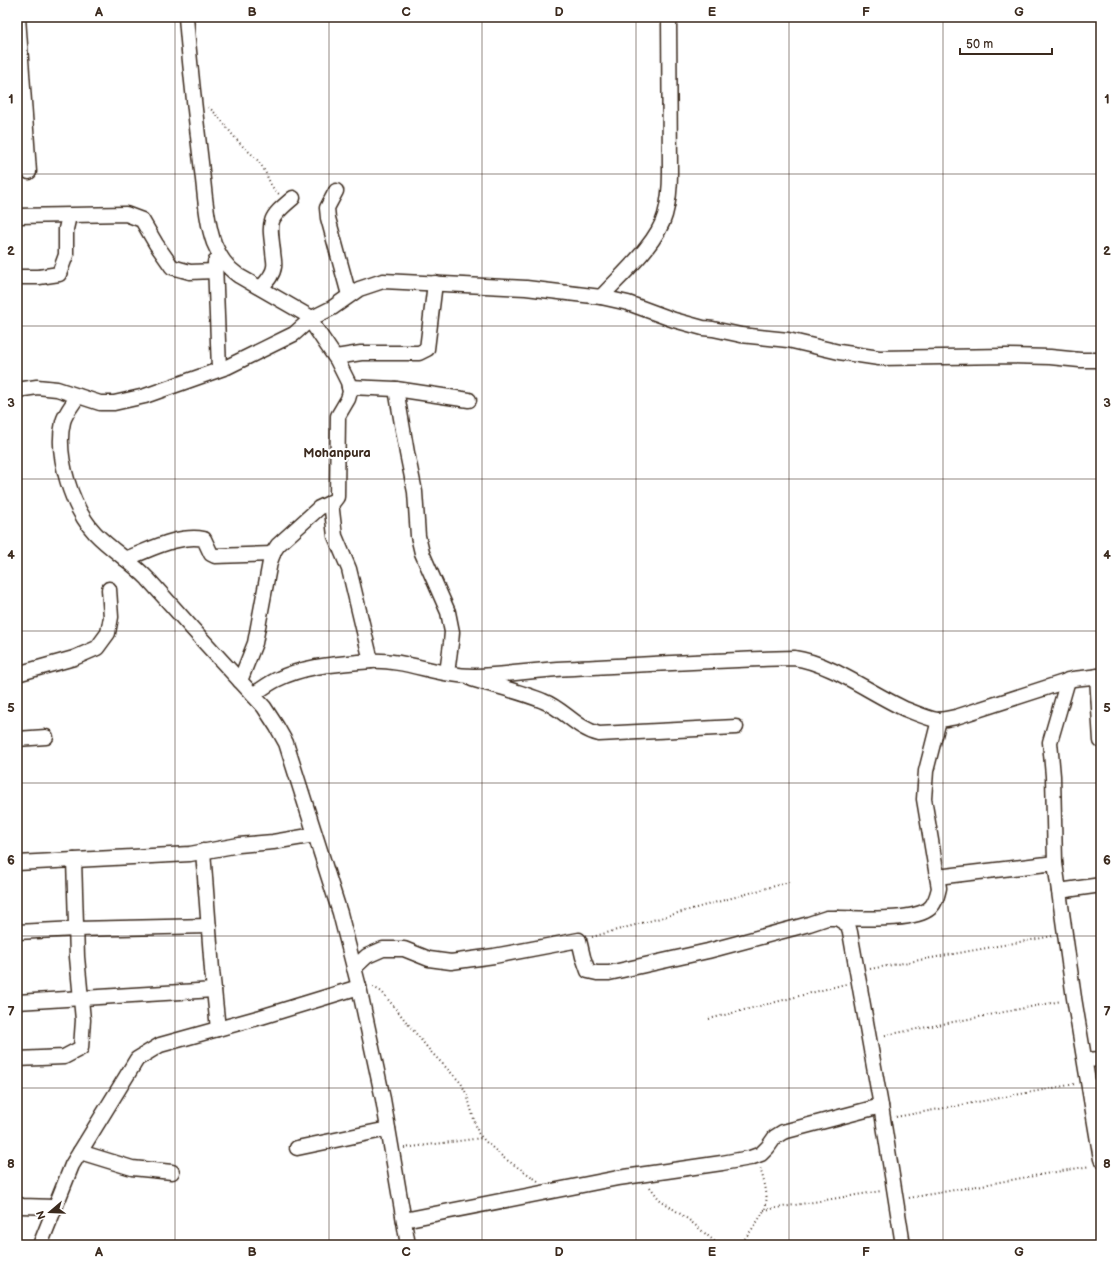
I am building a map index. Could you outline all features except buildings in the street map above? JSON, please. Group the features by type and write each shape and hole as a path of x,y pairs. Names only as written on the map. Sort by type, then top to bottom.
{"street":[{"path":"18,17 20,96 29,172"},
{"path":"186,17 193,96 209,220 214,241 221,257 229,269 312,319 336,357 348,382 350,392 348,399 338,416 337,498 319,508 278,545 273,554 270,562 255,643 240,680"},
{"path":"601,297 651,243 660,229 665,215 670,189 669,17"},
{"path":"336,191 327,208 328,218 349,295"},
{"path":"261,288 271,274 274,266 270,224 278,212 293,198"},
{"path":"17,216 126,214 142,220 172,267 190,272 215,271"},
{"path":"17,277 39,277 59,274 66,255 66,229 69,216"},
{"path":"214,241 219,370"},
{"path":"17,390 37,387 57,389 100,403 114,403 144,396 219,370 294,334 312,319 332,308 359,289 383,281 526,288 601,297 628,303 674,320 703,328 741,335 788,340 839,352 880,358 1007,356 1101,360"},
{"path":"336,357 361,353 419,353 427,349 435,283"},
{"path":"349,387 396,389 469,400"},
{"path":"396,389 407,453 415,487 418,536 422,552 448,612 452,632 451,643 453,674"},
{"path":"78,396 63,421 61,438 69,487 76,505 96,534 144,575 264,707 278,727 286,743 340,913 359,987 392,1150 408,1245"},
{"path":"331,502 335,536 349,569 371,661"},
{"path":"125,559 172,541 183,539 204,539 212,554 215,556 273,554"},
{"path":"17,674 74,658 97,648 108,633 111,617 109,589"},
{"path":"453,674 476,676 556,669 794,658 806,659 823,666 899,706 921,716 939,720 956,717 1073,678 1099,676 1101,742"},
{"path":"253,695 276,680 297,671 323,665 378,661 402,663 453,674 543,701 559,709 589,732 599,734 736,727"},
{"path":"1068,680 1050,742 1054,798 1055,863 1084,1060 1088,1082 1097,1110 1097,1162"},
{"path":"354,968 367,956 383,948 404,949 429,959 451,962 494,956 579,940 582,957 588,971 609,973 708,951 827,918 908,916 922,913 930,908 935,902 939,888 924,799 926,771 939,720"},
{"path":"17,739 46,737"},
{"path":"17,863 169,856 239,844 273,842 315,835"},
{"path":"203,851 218,1029"},
{"path":"17,1059 64,1057 81,1048 83,1020 77,957 74,860"},
{"path":"937,877 1055,863"},
{"path":"1059,891 1101,885"},
{"path":"837,918 848,925 882,1113 903,1245"},
{"path":"17,932 209,926"},
{"path":"40,1245 72,1165 137,1060 160,1045 359,987"},
{"path":"17,1002 214,990"},
{"path":"1084,1060 1101,1059"},
{"path":"404,1220 618,1178 722,1164 761,1154 775,1137 783,1132 882,1113"},
{"path":"297,1148 388,1130"},
{"path":"80,1152 132,1168 172,1172"},
{"path":"17,1204 22,1206 55,1207"}],"path":[{"path":"193,96 214,111 236,139 258,160 263,167 268,181 277,193 293,198"},
{"path":"579,940 788,882"},
{"path":"710,1019 858,976 1066,934"},
{"path":"359,987 371,986 382,992 431,1052 461,1083 467,1094 478,1133 482,1138 509,1162 555,1190"},
{"path":"869,1038 1074,998"},
{"path":"882,1113 1088,1082"},
{"path":"392,1150 482,1138"},
{"path":"740,1245 764,1210 766,1195 756,1156"},
{"path":"764,1210 895,1194 1097,1162"},
{"path":"642,1174 659,1199 689,1220 719,1245"}],"district":[{"name":"Mohanpura","path":"337,453"}]}
